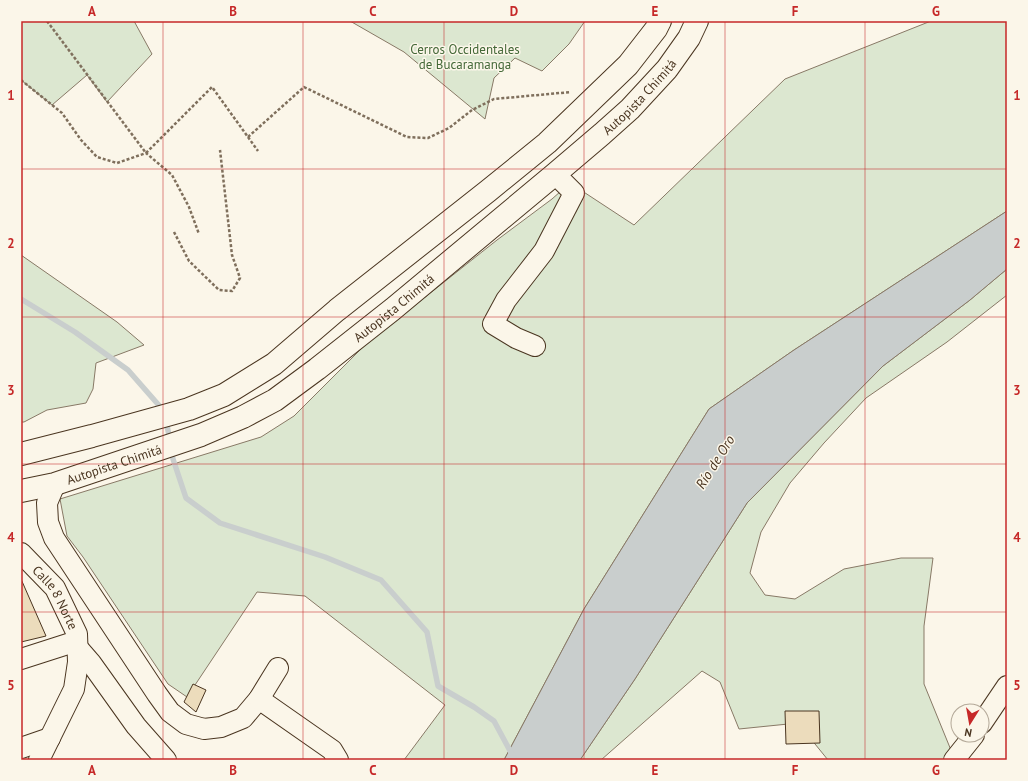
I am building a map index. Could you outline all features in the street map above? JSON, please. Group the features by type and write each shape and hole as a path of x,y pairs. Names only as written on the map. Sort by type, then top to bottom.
{"highway":[{"path":"21,454 189,409 224,395 274,364 337,310 547,143 628,65 656,29 660,21"},
{"name":"Autopista Chimitá","path":"21,491 55,484 201,435 243,417 275,400 393,309 555,174 630,109 667,69 689,38 697,21"}],"street":[{"path":"535,346 516,338 493,324 506,300 544,251 574,194 555,174"},
{"path":"55,484 47,503 48,522 54,538 170,712 186,724 204,728 221,727 243,718 259,699 278,668"},
{"name":"Calle 8 Norte","path":"21,553 55,588 77,634 78,662 74,689 39,760"},
{"path":"21,659 77,645 136,726 166,760"},
{"path":"990,711 1007,686"},
{"path":"259,699 332,750 338,760"},
{"path":"21,748 50,738"},
{"path":"954,760 968,743"}],"path":[{"path":"47,21 146,153 172,175 189,207 199,234"},
{"path":"21,80 62,113 81,140 96,157 117,163 146,153 212,87 258,151"},
{"path":"248,137 304,87 407,137 428,138 449,128 472,110 494,99 571,92"},
{"path":"174,232 189,261 219,290 232,291 240,278 232,255 220,150"}],"green space":[{"path":"21,21 134,21 152,54 107,102 87,75 52,105 21,80"},
{"name":"Cerros Occidentales de Bucaramanga","path":"350,21 585,21 569,44 542,71 515,58 494,78 485,119 404,52"},
{"path":"931,21 1007,21 1007,211 794,350 709,409 584,609 504,760 404,760 445,705 305,596 257,592 187,697 168,684 83,557 67,536 60,499 261,437 294,416 366,344 497,240 552,199 570,183 634,225 785,79"},
{"path":"21,255 117,322 144,345 96,363 93,389 86,403 47,410 24,422 21,422"},
{"path":"1007,269 1007,295 947,342 866,398 824,443 790,483 761,532 750,573 765,595 795,599 844,569 901,558 933,558 924,626 924,684 955,760 828,760 798,723 739,729 720,682 702,671 601,760 580,760 635,679 747,503 883,366 970,300"}],"water":[{"name":"Río de Oro","path":"1007,211 1007,269 970,300 883,366 747,503 635,679 580,760 504,760 584,609 709,409 794,350"}],"building":[{"path":"21,579 46,636 21,642"},
{"path":"193,684 206,690 196,712 184,702"},
{"path":"785,711 819,711 820,743 786,744"}],"waterway":[{"path":"21,299 75,332 128,370 163,410"},
{"path":"166,420 170,441"},
{"path":"171,450 186,498 220,523 325,557 381,580 427,632 438,686 474,707 494,721 515,760"}]}
